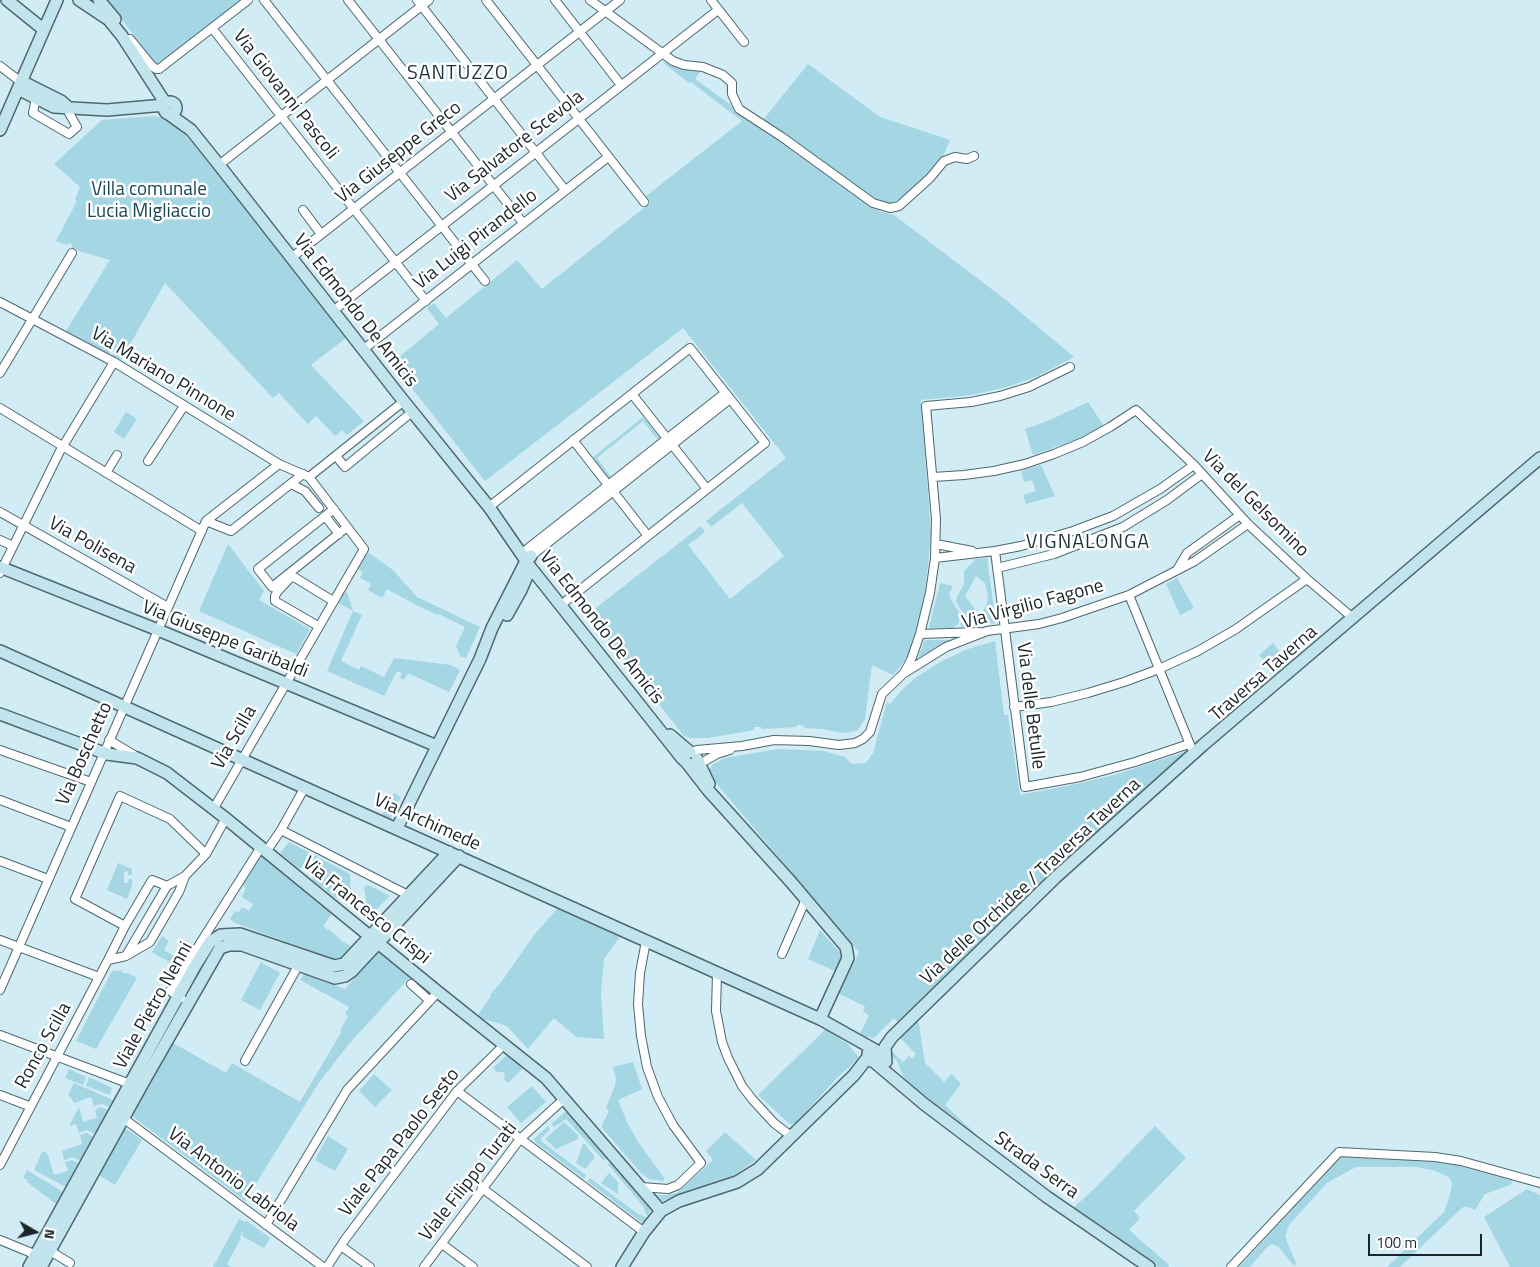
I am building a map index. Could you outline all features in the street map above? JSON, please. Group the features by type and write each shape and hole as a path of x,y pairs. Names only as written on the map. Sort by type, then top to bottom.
{"main road":[{"path":"7,0 43,29"},
{"path":"0,130 56,0"},
{"path":"78,0 108,20 122,36 169,108"},
{"path":"99,0 130,38 169,108"},
{"path":"20,84 36,98 54,107 107,110 169,108"},
{"path":"20,84 61,101 69,108"},
{"name":"Via Edmondo De Amicis","path":"169,108 191,130 412,412 491,510 510,529 530,559 566,601 673,739 693,758"},
{"path":"1353,618 1540,458"},
{"path":"397,828 480,659 521,590 530,559"},
{"path":"480,659 492,628 530,559"},
{"name":"Via Edmondo De Amicis","path":"530,559 539,577 681,757 693,758"},
{"name":"Via Giuseppe Garibaldi","path":"1,570 158,630 437,746"},
{"path":"521,590 539,577"},
{"name":"Via delle Orchidee / Traversa Taverna","path":"661,1211 679,1201 737,1182 758,1168 1056,877 1192,748 1203,745 1344,623 1353,618"},
{"name":"Via Archimede","path":"0,651 820,1019 838,1028 874,1054"},
{"name":"Via Francesco Crispi","path":"0,714 104,752 137,758 167,773 214,808 374,940 434,997 504,1045 546,1078 661,1211"},
{"path":"693,758 708,790 806,899 844,945 848,954 820,1019"},
{"path":"693,758 729,812"},
{"path":"374,940 408,895 454,854"},
{"path":"235,939 298,966 341,970 374,940 454,854"},
{"name":"Viale Pietro Nenni","path":"29,1267 43,1258 134,1085 183,999 206,948 218,943 221,935 235,939"},
{"path":"235,939 247,936 341,970"},
{"name":"Strada Serra","path":"874,1054 905,1088 924,1104 1047,1197 1149,1267"},
{"name":"Viale Pietro Nenni","path":"70,1204 123,1118 134,1085"},
{"path":"622,1267 644,1232 661,1211"}],"street":[{"path":"130,38 156,69 159,69 248,0"},
{"path":"264,0 485,281"},
{"path":"348,0 523,223"},
{"path":"219,166 379,40 419,3 429,0"},
{"path":"486,0 644,202"},
{"path":"555,0 621,85"},
{"path":"590,0 673,61 684,65 703,67 723,75 732,83 732,94 740,109 782,137 872,203 890,208 899,206 930,178 944,162 955,157 967,160 974,156"},
{"name":"Via Giuseppe Greco","path":"291,258 620,0"},
{"path":"711,0 744,42"},
{"path":"419,3 565,190"},
{"name":"Via Salvatore Scevola","path":"333,311 718,10"},
{"name":"Via Giovanni Pascoli","path":"212,28 426,301"},
{"path":"0,66 20,84"},
{"path":"36,98 32,113 69,134 77,128 69,113 69,108"},
{"name":"Via Luigi Pirandello","path":"364,349 608,156"},
{"path":"303,210 322,234"},
{"path":"0,373 72,253"},
{"name":"Via Mariano Pinnone","path":"0,302 114,362 279,464 306,476"},
{"path":"491,510 573,440 690,348 765,443 566,601"},
{"path":"1,570 63,447 114,362"},
{"path":"693,758 774,740 794,739 839,745 855,743 864,739 870,732 882,694 904,673 914,655 930,593 936,544 933,477 926,406 971,402 1000,396 1070,368"},
{"path":"632,394 707,489"},
{"path":"530,559 610,488 728,396"},
{"path":"206,521 231,531 291,484 336,456 404,401"},
{"path":"148,461 184,406"},
{"path":"0,408 202,532"},
{"path":"393,409 402,420"},
{"name":"Via del Gelsomino","path":"933,477 994,471 1047,456 1083,442 1136,410 1194,465 1248,524 1353,618"},
{"path":"336,456 346,468 412,412"},
{"path":"573,440 648,536"},
{"path":"106,473 117,455"},
{"path":"206,521 279,464"},
{"path":"935,558 1021,546 1073,531 1113,516 1194,465"},
{"path":"997,568 1077,546 1123,527 1167,500 1202,474"},
{"path":"306,476 334,509 347,527 272,587 258,570 334,509"},
{"path":"291,484 305,491 319,508"},
{"path":"1139,501 1146,514"},
{"name":"Via Polisena","path":"0,512 168,607"},
{"path":"1176,572 1187,553 1240,515"},
{"path":"325,516 339,534"},
{"name":"Via Boschetto","path":"0,990 206,521"},
{"name":"Via Virgilio Fagone","path":"904,673 946,647 987,631 1039,624 1129,595 1176,572 1248,524"},
{"name":"Via Scilla","path":"214,808 364,549 347,527"},
{"path":"1073,531 1077,546"},
{"path":"0,540 13,546"},
{"path":"936,544 979,552"},
{"name":"Via delle Betulle","path":"995,551 1025,787 1080,777 1192,748"},
{"path":"318,626 275,601 277,592 290,578 294,577 333,601"},
{"path":"1014,707 1051,702 1088,693 1159,669 1198,651 1236,629 1307,578"},
{"path":"1129,595 1192,748"},
{"path":"920,634 987,631"},
{"path":"109,740 137,758"},
{"path":"693,758 710,758 742,746"},
{"path":"0,750 91,782"},
{"path":"183,999 170,991 209,928 263,850 281,830 305,788"},
{"path":"125,926 75,899 120,796 170,819 206,854"},
{"path":"0,800 71,827"},
{"path":"126,956 166,886 185,876 206,854 226,818"},
{"path":"281,830 408,895"},
{"path":"0,861 48,879"},
{"path":"108,960 126,956 150,942 179,892 185,876"},
{"name":"Ronco Scilla","path":"0,1164 125,926 152,880 166,886"},
{"path":"782,954 806,899"},
{"path":"209,928 218,943"},
{"path":"0,940 99,977"},
{"path":"641,1187 668,1189 678,1185 702,1163 682,1138 665,1111 652,1082 644,1052 639,1020 638,996 646,941"},
{"path":"245,1062 298,966"},
{"path":"717,973 715,995 718,1027 731,1065 752,1099 774,1123 792,1136"},
{"path":"266,1225 347,1090 434,997 411,984"},
{"path":"0,1035 134,1085"},
{"name":"Viale Papa Paolo Sesto","path":"327,1267 457,1091 504,1045"},
{"path":"457,1091 644,1232"},
{"path":"0,1095 29,1106"},
{"name":"Viale Filippo Turati","path":"424,1267 520,1138 564,1099"},
{"name":"Via Antonio Labriola","path":"123,1118 323,1267"},
{"path":"1231,1267 1339,1152 1435,1157 1461,1161 1540,1183"},
{"path":"482,1188 587,1267"},
{"path":"0,1240 43,1258 70,1263"},
{"path":"442,1244 473,1267"},
{"path":"341,1246 370,1267"}],"green space":[{"path":"107,0 242,0 157,65"},
{"path":"662,62 702,69 695,79 868,204 879,211 894,215 1006,300 1074,357 1038,376 1007,387 972,395 921,400 931,534 925,593 919,621 909,653 904,662 893,675 872,665 865,719 858,730 843,733 805,728 802,725 798,725 796,727 762,729 761,727 754,727 754,730 708,738 684,736 588,614 701,526 705,532 688,545 730,599 784,556 742,503 711,527 706,521 786,458 683,328 485,481 392,363 439,324 427,308 434,303 446,318 517,260 542,289 650,203 646,196 742,121"},
{"path":"808,64 880,117 950,140 943,156 906,197 890,203 876,200 763,120"},
{"name":"Villa comunale Lucia Migliaccio","path":"153,116 169,119 176,124 219,175 346,338 311,365 364,421 347,435 342,430 335,436 316,416 308,424 279,393 273,398 165,283 121,360 112,356 115,352 111,350 109,354 66,331 110,260 79,251 71,247 73,245 69,243 67,245 56,241 77,201 75,200 80,187 54,164 102,120"},
{"path":"1088,402 1104,426 1084,437 1033,455 1025,429 1050,420"},
{"path":"126,412 137,419 124,439 114,432"},
{"path":"643,417 660,438 658,440 643,421 597,458 611,477 608,479 592,458"},
{"path":"1041,465 1055,496 1026,504 1023,495 1036,491 1032,480 1024,482 1021,471"},
{"path":"228,544 264,591 259,600 310,629 296,654 199,611"},
{"path":"369,553 393,570 417,597 480,627 466,658 460,656 456,646 465,627 416,605 387,589 382,598 368,590 371,584 360,578 363,572 358,569"},
{"path":"987,558 996,623 976,625 987,603 988,596 985,583 976,576 965,596 979,614 972,625 962,627 960,625 964,614 956,602 964,584 964,571 976,559"},
{"path":"1177,578 1194,608 1180,615 1166,584"},
{"path":"940,583 953,586 949,594 960,617 958,624 953,628 929,628"},
{"path":"347,592 353,611 338,603 343,594"},
{"path":"353,611 362,615 341,661 359,670 361,666 384,677 394,658 451,665 460,670 449,692 408,673 404,680 400,678 402,673 397,671 384,696 327,671"},
{"path":"925,640 951,640 918,658"},
{"path":"995,641 1004,715 1008,715 1020,795 1114,775 1188,751 1045,879 898,1022 894,1018 874,1038 859,1036 869,1016 863,1011 865,1006 839,994 859,952 710,776 710,768 725,758 778,749 824,751 845,757 852,764 866,763 873,753 887,702 890,704 915,678 942,661 968,649"},
{"path":"1273,643 1289,663 1276,674 1259,655"},
{"path":"394,793 401,797 390,819 382,815"},
{"path":"289,842 350,874 351,903 349,904 342,896 336,898 313,880 310,872 297,867 280,853"},
{"path":"261,856 332,914 323,926 351,946 340,959 336,960 235,923 230,919 235,911 239,912 242,907 249,911 253,904 242,897 246,888 242,885"},
{"path":"118,863 132,869 132,875 128,875 128,871 124,872 124,883 128,883 129,879 132,879 132,886 127,899 107,890"},
{"path":"368,885 390,896 372,914 361,909 361,905 366,899 364,887"},
{"path":"559,907 621,935 604,959 601,993 604,1039 576,1037 554,1018 528,1049 507,1026 483,1019 478,1015 490,995 534,935"},
{"path":"820,930 843,956 835,971 808,959"},
{"path":"162,936 169,941 164,950 182,961 178,967 152,952"},
{"path":"379,951 410,977 348,1045 318,1084 245,1201 132,1116 173,1043 226,1073 232,1063 300,1102 342,1031 340,1031 348,1016 345,1014 349,1007 300,980 304,974 345,989"},
{"path":"261,962 280,973 260,1010 241,1000"},
{"path":"122,970 122,973 127,973 137,978 96,1049 76,1041 112,971"},
{"path":"918,1018 925,1063 944,1082 952,1074 961,1084 945,1105 977,1135 936,1107 904,1078 897,1061 888,1052 890,1050 903,1062 909,1056 912,1059 916,1054 899,1037"},
{"path":"826,1029 849,1045 859,1058 836,1079 797,1122 791,1125 758,1095"},
{"path":"507,1055 523,1068 508,1083 504,1079 503,1072 497,1072 493,1068"},
{"path":"633,1062 642,1089 618,1100 638,1142 664,1178 664,1181 649,1179 641,1173 602,1128 609,1111 606,1108 615,1086 616,1078 613,1067"},
{"path":"69,1069 86,1077 83,1085 65,1078"},
{"path":"374,1074 392,1090 375,1107 359,1091"},
{"path":"89,1077 112,1088 110,1095 86,1086"},
{"path":"74,1083 113,1100 109,1107 102,1104 94,1106 91,1097 74,1103 68,1095"},
{"path":"532,1086 546,1102 521,1123 507,1107"},
{"path":"79,1107 83,1122 97,1118 95,1110 100,1107 108,1110 95,1134 87,1130 79,1133 76,1124 69,1126"},
{"path":"565,1112 608,1159 603,1160 566,1119 554,1127 551,1124"},
{"path":"564,1122 578,1135 578,1139 556,1149 545,1139"},
{"path":"548,1126 550,1130 541,1138 541,1141 586,1175 584,1179 535,1142 534,1139"},
{"path":"1155,1126 1186,1158 1134,1211 1140,1218 1129,1230 1167,1263 1169,1267 1158,1267 1117,1238 1113,1233 1110,1233 1073,1208"},
{"path":"125,1128 142,1140 115,1185 99,1175"},
{"path":"725,1132 756,1160 733,1176 663,1201 661,1200 657,1195 677,1193 713,1160 706,1151"},
{"path":"87,1133 93,1137 80,1160 72,1157 64,1160 62,1151 82,1144 80,1135"},
{"path":"328,1136 348,1149 335,1171 315,1160"},
{"path":"583,1144 595,1157 585,1169 576,1163"},
{"path":"42,1152 48,1155 54,1175 68,1171 65,1162 72,1160 78,1163 66,1187 34,1170"},
{"path":"1340,1157 1434,1160 1513,1181 1510,1185 1485,1194 1475,1210 1463,1207 1400,1267 1387,1267 1444,1212 1452,1184 1450,1178 1436,1171 1416,1167 1356,1167 1327,1183 1289,1225 1285,1237 1296,1263 1294,1266 1279,1247 1272,1244 1267,1247 1250,1267 1239,1267"},
{"path":"610,1162 651,1209 647,1216 643,1206 608,1164"},
{"path":"27,1170 63,1192 56,1204 27,1182 28,1180 23,1178"},
{"path":"609,1173 618,1182 618,1194 601,1183"},
{"path":"590,1178 638,1214 644,1216 646,1218 644,1222 641,1222 587,1181"},
{"path":"1527,1189 1540,1195 1540,1267 1510,1267 1484,1217"},
{"path":"239,1219 247,1221 270,1238 264,1248 242,1236 243,1230 241,1238 227,1264 231,1267 213,1267"}],"district":[{"name":"SANTUZZO","path":"458,74"},
{"name":"VIGNALONGA","path":"1088,543"}]}
